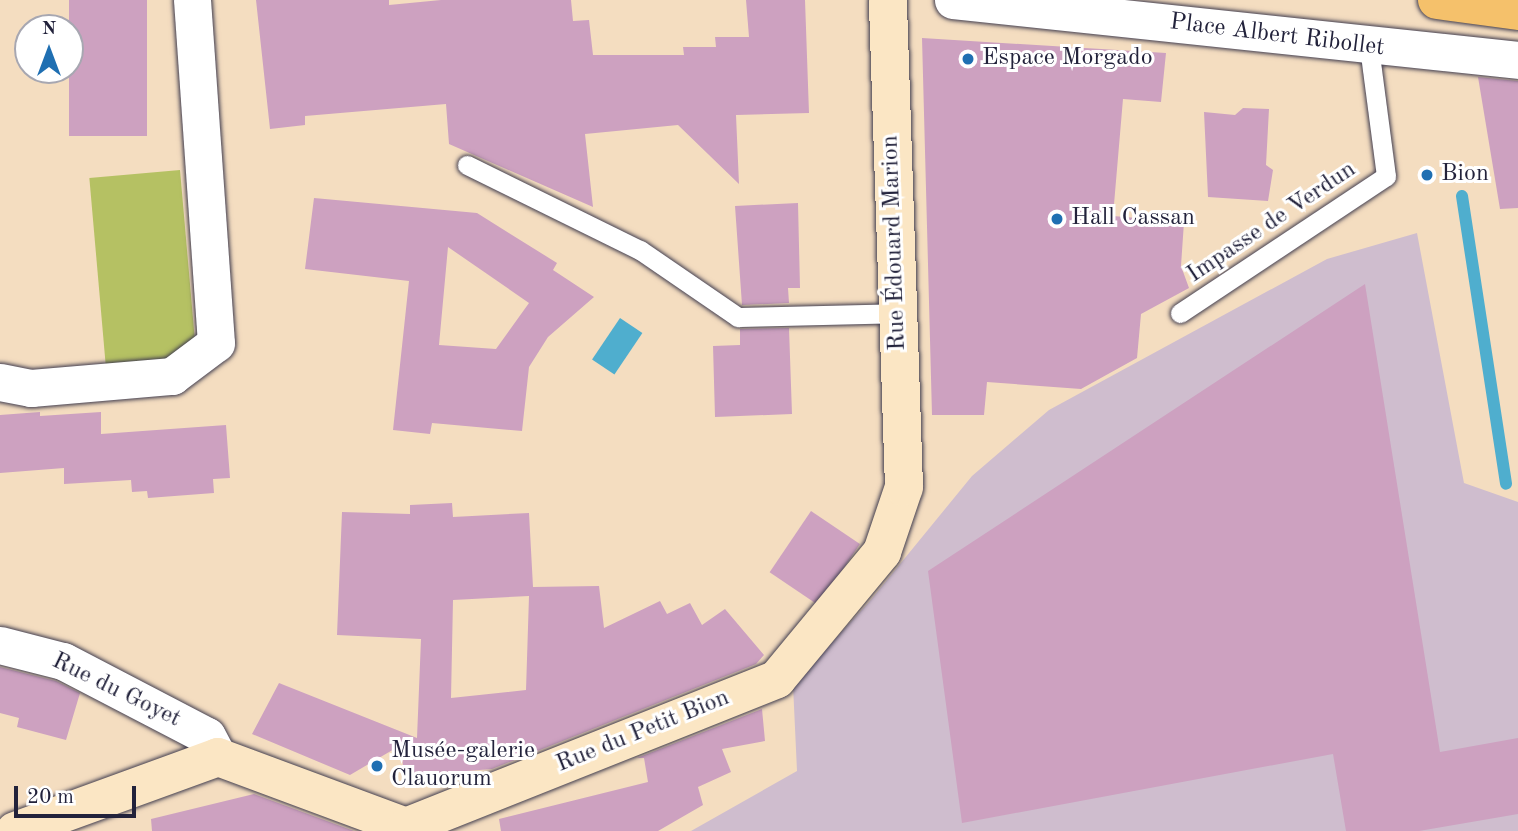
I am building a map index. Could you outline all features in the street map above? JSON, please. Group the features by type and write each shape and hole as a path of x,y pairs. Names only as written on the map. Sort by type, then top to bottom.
{"main road":[{"path":"1437,0 1518,11"}],"street":[{"path":"0,382 31,388 172,376 216,343 192,0"},
{"name":"Rue Édouard Marion","path":"888,0 904,486"},
{"name":"Place Albert Ribollet","path":"953,0 1232,28 1369,47 1518,60"},
{"name":"Rue du Petit Bion","path":"218,757 406,829 777,679 882,552 904,486"},
{"name":"Rue du Goyet","path":"0,645 63,661 207,736 218,757"},
{"path":"15,831 218,757"}],"lane":[{"name":"Impasse de Verdun","path":"1180,313 1387,176 1369,47"},
{"path":"467,165 640,250 738,317 897,313"}],"shaded area":[{"path":"1417,233 1464,483 1518,502 1518,831 691,831 797,771 793,685 869,602 972,476 1049,410 1327,259"}],"green space":[{"path":"180,170 196,356 106,364 89,178"}],"water":[{"path":"620,318 642,333 614,375 592,359"}],"building":[{"path":"69,0 147,0 147,136 69,136 69,84 84,84 84,14 69,14"},
{"path":"256,0 389,0 389,5 441,0 571,0 573,21 589,20 593,55 684,55 683,47 716,47 715,37 749,37 746,0 805,0 809,113 736,115 739,184 678,125 585,134 593,207 449,144 446,104 305,116 305,125 270,129"},
{"path":"922,38 1166,53 1161,102 1123,99 1113,216 1184,222 1181,266 1189,288 1141,314 1137,358 1081,389 987,382 984,415 932,415"},
{"path":"1478,77 1518,81 1518,208 1500,209"},
{"path":"1243,108 1269,109 1266,165 1273,170 1268,201 1208,197 1204,112 1235,115"},
{"path":"314,198 477,213 557,263 553,270 594,297 548,337 529,367 522,431 432,423 430,434 393,430 409,281 305,269","holes":["448,247 529,303 496,349 439,345"]},
{"path":"798,203 800,288 788,288 789,303 742,305 735,206"},
{"path":"1365,284 1440,752 1518,738 1518,814 1419,831 1346,831 1333,754 962,823 928,571"},
{"path":"789,328 792,414 715,417 713,346 740,345 740,329"},
{"path":"40,412 40,416 101,412 101,434 226,425 230,478 213,479 214,493 148,498 147,491 132,492 131,480 64,484 64,468 0,473 0,415"},
{"path":"452,503 453,517 529,513 533,587 599,586 604,628 660,601 667,614 690,603 702,625 725,609 764,655 756,664 492,769 404,776 401,745 350,775 252,734 279,683 417,738 421,639 337,635 342,512 410,514 410,505","holes":["529,596 526,690 451,698 453,600"]},
{"path":"811,511 860,544 819,605 770,572"},
{"path":"0,667 56,681 80,693 66,740 17,727 19,718 0,713"},
{"path":"762,709 765,741 722,749 731,772 698,787 703,805 658,831 501,831 499,819 648,782 644,758 637,758"},
{"path":"254,794 354,831 152,831 151,819"}],"waterway":[{"path":"1462,196 1506,484"}],"place":[{"name":"Espace Morgado","path":"968,59"},
{"name":"Bion","path":"1427,175"},
{"name":"Hall Cassan","path":"1057,219"},
{"name":"Musée-galerie Clauorum","path":"377,766"}]}
